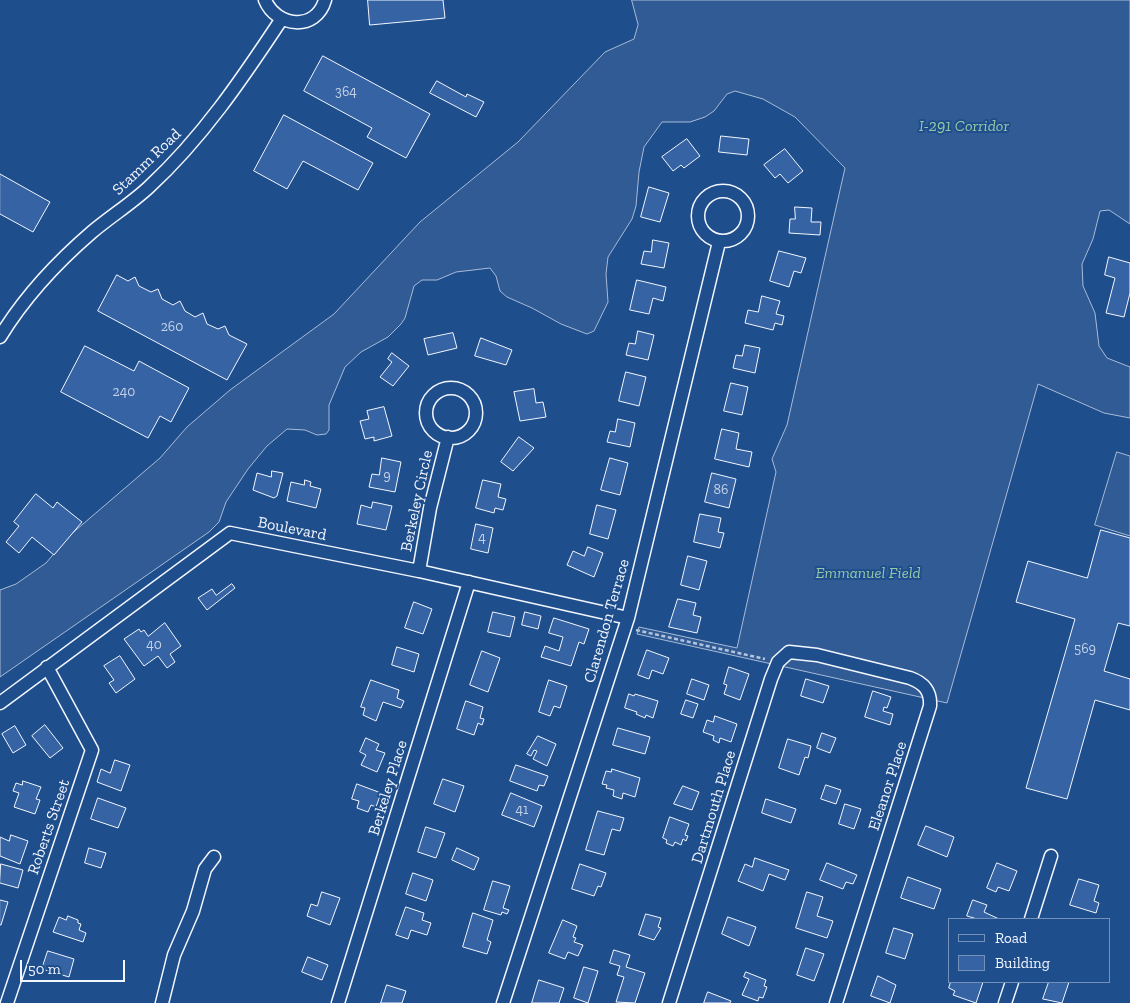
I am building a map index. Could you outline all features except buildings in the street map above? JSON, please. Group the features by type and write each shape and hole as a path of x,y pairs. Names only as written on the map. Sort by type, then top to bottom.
{"street":[{"path":"265,0 272,12 281,20 293,23 305,22 316,16 325,0"},
{"name":"Stamm Road","path":"0,337 41,279 93,231 149,187 192,143 238,84 281,20"},
{"path":"723,190 738,196 744,202 748,218 742,233 735,239 719,242 704,234 697,219 701,202 707,196 723,190"},
{"name":"Clarendon Terrace","path":"503,1003 626,623 719,242"},
{"name":"Berkeley Circle","path":"419,571 430,508 448,437"},
{"name":"Boulevard","path":"0,703 230,533 469,582 626,623"},
{"name":"Berkeley Place","path":"338,1003 469,582"},
{"name":"Eleanor Place","path":"778,662 789,652 817,655 921,682 931,699 836,1003"},
{"name":"Dartmouth Place","path":"669,1003 778,662"},
{"name":"Roberts Street","path":"7,1003 92,750 47,667"},
{"path":"1031,918 1051,856"},
{"path":"162,1003 174,955 193,911 205,869 214,857"},
{"path":"1005,1003 1012,983"}],"path":[{"path":"626,623 778,662"}],"shaded area":[{"path":"632,0 1130,0 1130,224 1109,210 1100,211 1093,239 1082,264 1083,286 1095,313 1099,346 1107,358 1130,367 1130,418 1104,413 1038,384 947,703 637,634 639,627 737,648 776,472 772,459 787,425 845,168 795,117 763,99 735,91 727,94 714,111 705,117 690,122 662,122 644,147 639,172 636,206 632,219 608,257 606,274 608,302 594,331 587,334 561,324 507,297 500,291 496,276 490,268 456,272 437,280 422,280 414,286 405,318 401,324 388,337 361,352 345,367 329,405 329,430 326,434 317,435 305,430 287,429 267,446 248,469 226,502 219,522 209,532 0,677 0,590 16,584 46,563 69,536 160,458 187,427 230,390 334,314 420,222 518,142 605,52 634,39 638,25"},
{"path":"1117,452 1130,456 1130,536 1095,525"}],"park label":[{"name":"I-291 Corridor","path":"964,126"},
{"name":"Emmanuel Field","path":"868,573"}]}
